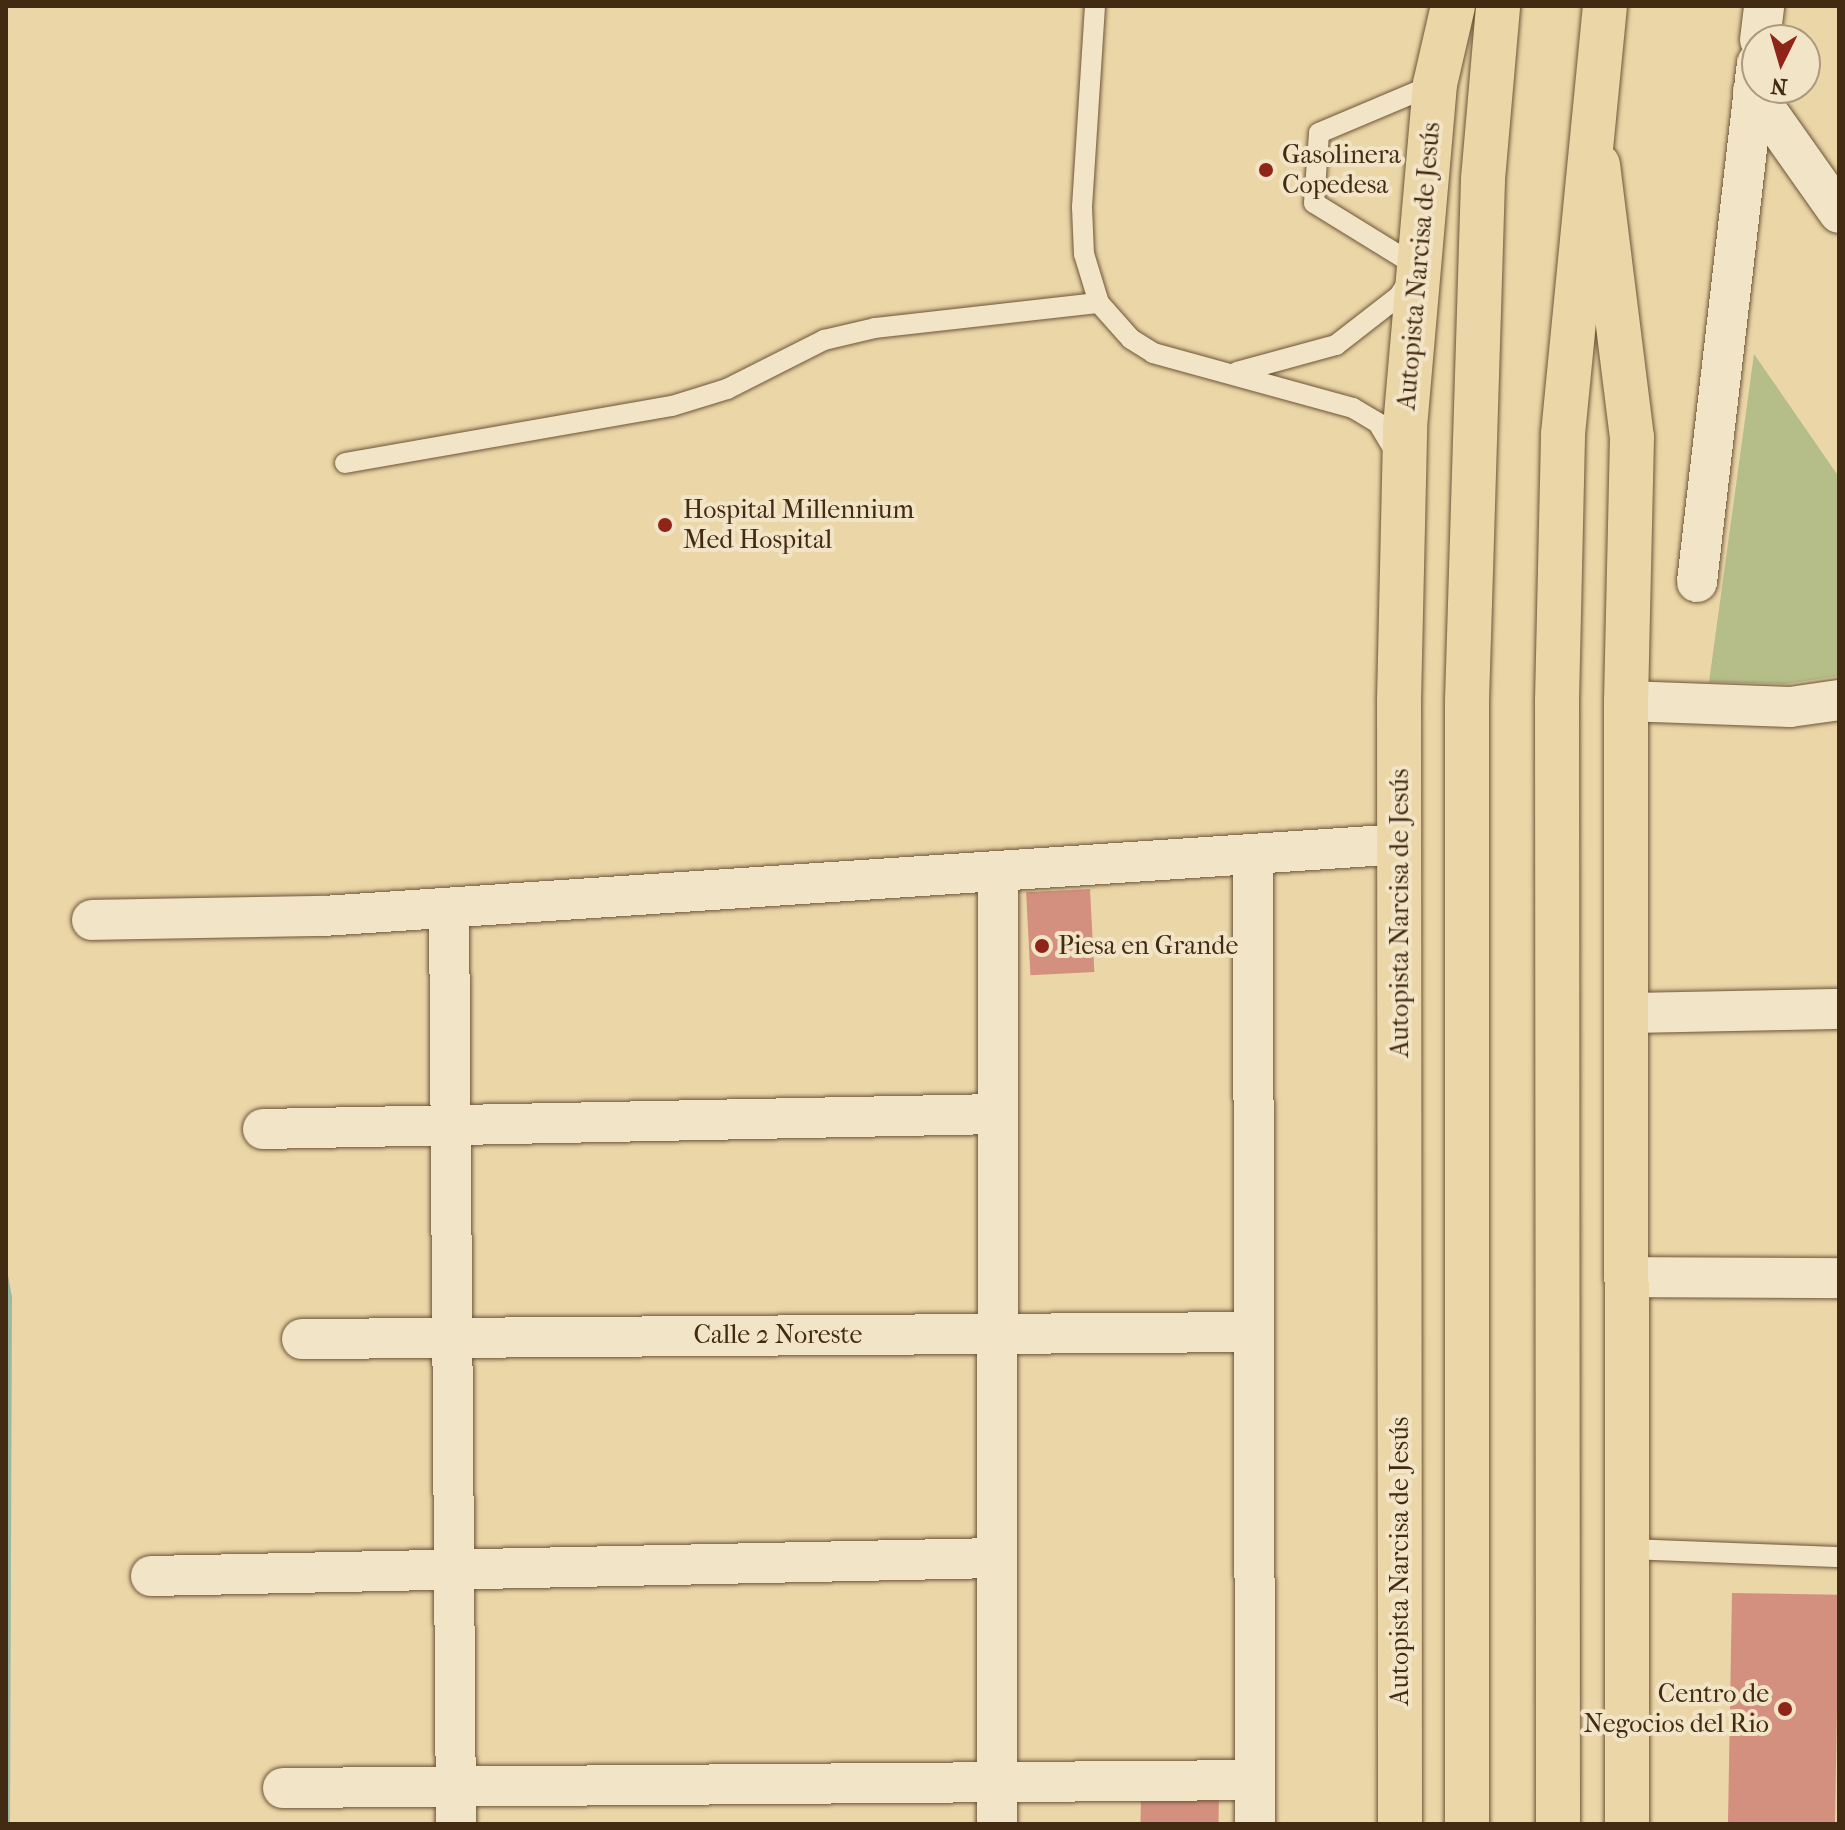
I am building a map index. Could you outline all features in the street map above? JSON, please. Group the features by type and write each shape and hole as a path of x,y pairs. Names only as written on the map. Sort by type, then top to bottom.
{"main road":[{"path":"1435,84 1440,6"},
{"name":"Autopista Narcisa de Jesús","path":"1400,1824 1403,506 1418,267 1435,84 1453,6"},
{"path":"1467,1824 1467,701 1483,179 1498,6"},
{"path":"1558,1824 1563,434 1605,6"},
{"path":"1594,113 1630,399 1626,701 1627,1824"}],"street":[{"path":"1697,582 1752,104"},
{"path":"1772,104 1839,213"},
{"path":"1626,701 1790,707 1839,700"},
{"path":"92,920 323,916 1400,844"},
{"path":"1253,856 1255,1824"},
{"path":"997,1824 998,873"},
{"path":"449,908 457,1806"},
{"path":"1626,1013 1839,1009"},
{"path":"263,1129 997,1114"},
{"path":"1627,1277 1839,1278"},
{"name":"Calle 2 Noreste","path":"302,1339 1254,1332"},
{"path":"151,1576 997,1558"},
{"path":"283,1788 457,1806 997,1783 1255,1780"}],"lane":[{"path":"1095,6 1082,207 1084,254 1099,303 1131,339 1153,353 1237,372 1353,408 1378,423 1392,440 1403,506"},
{"path":"1237,372 1336,345 1399,296 1418,267 1314,203 1319,133 1435,84"},
{"path":"345,463 672,406 727,389 824,340 875,328 1099,303"},
{"path":"1626,1549 1839,1557"}],"green space":[{"path":"1754,354 1839,477 1839,676 1785,684 1709,682"}],"shaded area":[{"path":"6,1265 12,1297 10,1824 6,1824"}],"building":[{"path":"1090,889 1094,972 1030,975 1026,892"},
{"name":"Centro de Negocios del Rio","path":"1732,1593 1839,1595 1835,1824 1728,1824"},
{"path":"1141,1794 1219,1795 1218,1824 1140,1824"}],"place":[{"name":"Gasolinera Copedesa","path":"1266,170"},
{"name":"Hospital Millennium Med Hospital","path":"665,525"},
{"name":"Piesa en Grande","path":"1042,946"},
{"name":"Centro de Negocios del Rio","path":"1785,1709"}]}
